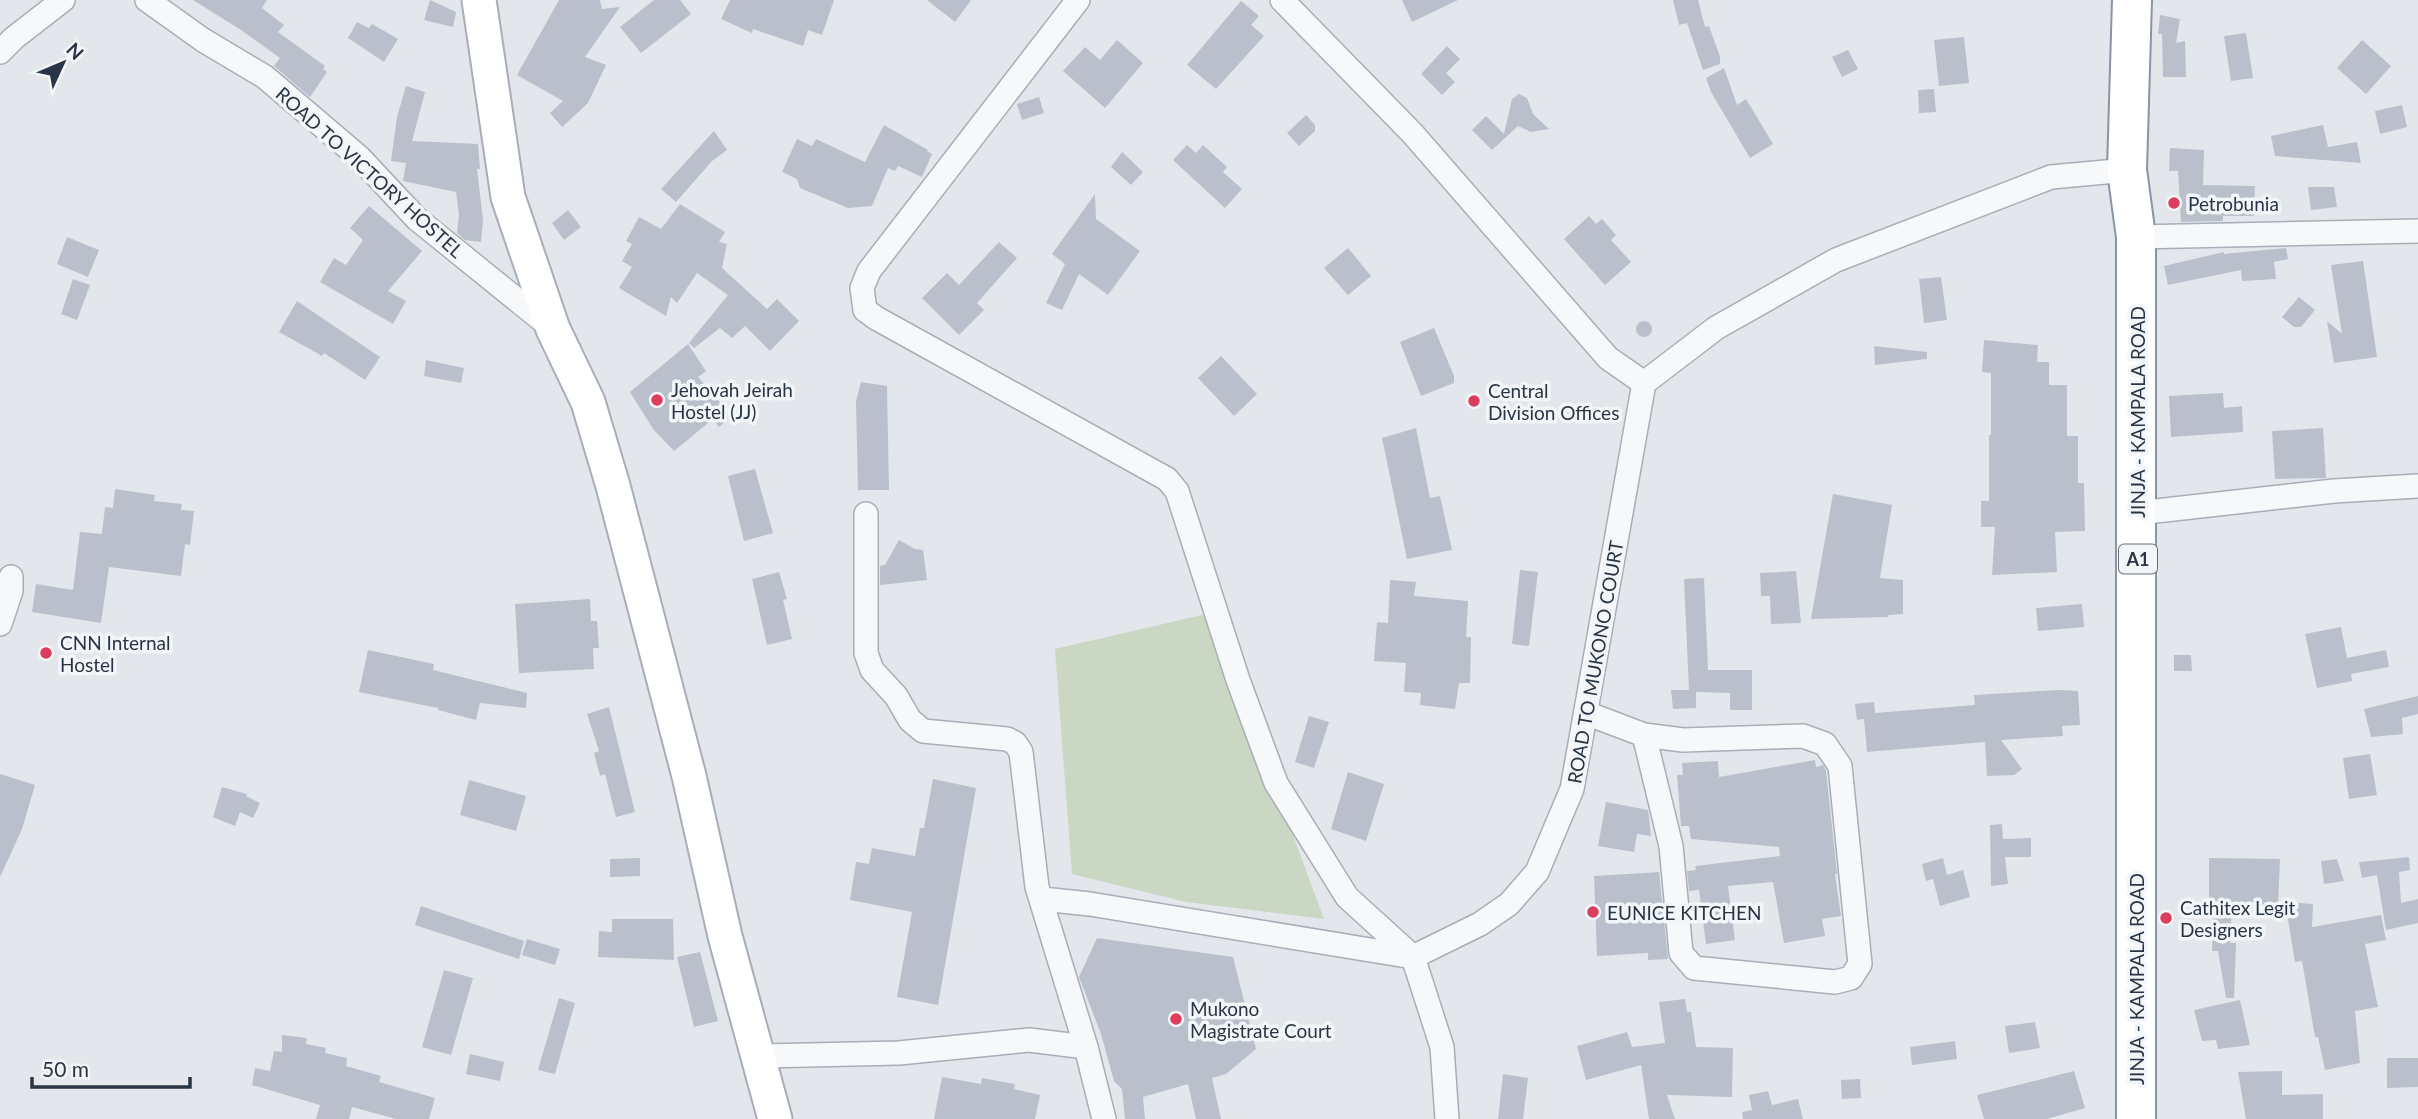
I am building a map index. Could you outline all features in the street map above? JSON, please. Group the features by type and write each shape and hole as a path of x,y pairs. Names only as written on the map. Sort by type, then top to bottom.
{"highway":[{"name":"JINJA - KAMPALA ROAD","path":"2132,0 2127,170 2136,237 2136,1119"}],"street":[{"path":"5,39 63,0"},
{"name":"ROAD TO VICTORY HOSTEL","path":"147,0 203,40 265,77 360,158 417,219 553,329"},
{"path":"479,0 508,197 553,329 587,402 613,486 689,776 725,936 775,1119"},
{"path":"1078,0 869,271 862,288 865,310 1167,479 1177,491 1238,680 1276,783 1347,897 1413,957 1442,1047 1447,1119"},
{"path":"1282,0 1413,134 1608,358 1644,383 1716,328 1836,260 2051,177 2127,170"},
{"path":"2136,237 2418,231"},
{"name":"ROAD TO MUKONO COURT","path":"1413,957 1480,924 1509,904 1537,872 1572,789 1644,383"},
{"path":"2138,513 2334,491 2418,486"},
{"path":"866,514 866,653 872,670 896,696 910,720 923,731 1007,739 1015,743 1021,752 1037,887 1086,1047 1104,1119"},
{"path":"0,624 11,591 12,577"},
{"path":"1586,713 1644,735 1683,740 1803,736 1825,744 1840,766 1860,964 1851,978 1835,982 1694,968 1681,953 1671,846 1644,735"},
{"path":"1042,899 1090,904 1413,957"},
{"path":"759,1056 899,1053 1029,1040 1086,1047"}],"green space":[{"path":"1211,613 1324,919 1186,902 1072,874 1055,649"}],"building":[{"path":"193,0 267,0 262,8 284,25 278,32 325,66 323,69 327,72 310,97 274,66 280,58"},
{"path":"430,0 456,12 453,27 424,20"},
{"path":"559,0 600,0 602,9 620,7 585,57 606,65 588,103 562,127 550,113 563,101 517,75"},
{"path":"654,0 680,0 691,14 641,53 620,27"},
{"path":"730,0 834,0 822,35 808,30 803,46 753,29 752,33 721,19"},
{"path":"927,0 971,0 955,22"},
{"path":"1402,0 1458,0 1412,22"},
{"path":"1673,0 1698,0 1705,27 1709,26 1720,57 1720,64 1703,70 1687,23 1679,25"},
{"path":"1241,1 1259,16 1251,25 1264,36 1216,89 1187,65"},
{"path":"2160,15 2180,19 2176,43 2185,41 2186,77 2163,77 2162,34 2158,34"},
{"path":"357,22 369,28 372,24 398,39 384,62 348,38"},
{"path":"2246,33 2253,78 2231,81 2224,36"},
{"path":"1964,37 1969,83 1939,86 1934,40"},
{"path":"1117,40 1143,63 1105,108 1063,71 1085,47 1100,60"},
{"path":"2362,40 2391,66 2366,94 2337,68"},
{"path":"1447,46 1460,59 1446,73 1455,82 1442,95 1421,74"},
{"path":"1848,50 1858,69 1842,77 1832,57"},
{"path":"1724,68 1737,105 1746,99 1773,144 1750,158 1711,92 1706,78"},
{"path":"406,86 425,92 412,141 478,144 480,169 477,169 483,220 481,242 465,240 457,233 459,215 456,192 403,181 406,163 391,161 397,117"},
{"path":"1934,89 1936,112 1919,113 1918,90"},
{"path":"1519,94 1527,98 1533,114 1549,129 1531,132 1518,126 1492,150 1472,130 1486,116 1504,134 1512,99"},
{"path":"1039,97 1044,113 1022,120 1017,104"},
{"path":"2402,105 2407,127 2380,134 2375,111"},
{"path":"1306,115 1315,125 1315,131 1299,146 1287,133"},
{"path":"884,125 932,154 922,177 898,166 895,171 888,168 872,206 848,208 800,188 797,179 782,172 797,139 812,146 816,139 865,162"},
{"path":"2323,125 2328,147 2357,142 2361,163 2275,156 2271,136"},
{"path":"714,131 727,150 712,161 676,202 661,189"},
{"path":"1187,145 1196,153 1203,145 1227,167 1223,172 1242,189 1225,208 1173,160"},
{"path":"2170,148 2204,150 2203,185 2255,186 2254,216 2223,216 2223,221 2181,222 2178,171 2169,171"},
{"path":"1122,152 1143,172 1131,185 1111,167"},
{"path":"2308,187 2334,187 2337,207 2311,210"},
{"path":"1095,194 1096,219 1140,251 1108,295 1079,274 1062,310 1046,303 1065,264 1052,254"},
{"path":"680,204 725,232 719,242 727,244 722,268 767,309 777,299 799,321 770,351 745,326 732,338 720,328 694,348 689,343 728,295 697,273 677,303 671,297 666,316 619,288 632,267 622,261 632,244 626,241 639,217 661,229"},
{"path":"369,206 422,251 388,291 406,301 393,324 320,282 334,258 346,265 363,240 350,228"},
{"path":"568,210 581,227 564,240 552,223"},
{"path":"1589,216 1596,224 1602,219 1616,235 1611,240 1631,262 1605,285 1564,239"},
{"path":"67,237 99,250 88,277 57,264"},
{"path":"999,242 1017,258 977,303 984,310 959,335 922,298 947,273 959,285"},
{"path":"1348,248 1371,276 1348,295 1324,268"},
{"path":"2286,248 2288,259 2274,262 2276,279 2242,281 2241,270 2168,285 2164,266 2224,252"},
{"path":"2363,261 2377,357 2334,363 2327,321 2342,334 2331,265"},
{"path":"1941,277 1947,320 1924,323 1919,279"},
{"path":"73,279 90,285 77,320 61,314"},
{"path":"2299,297 2315,310 2301,327 2294,327 2282,317"},
{"path":"297,301 380,357 365,380 324,353 322,356 279,332"},
{"path":"1641,321 1647,321 1652,329 1650,335 1641,337 1636,332 1636,326"},
{"path":"1434,328 1454,376 1454,383 1421,396 1400,342"},
{"path":"1984,340 2038,345 2037,362 2049,362 2049,385 2067,385 2067,436 2078,436 2078,483 2084,483 2085,531 2055,532 2057,572 1992,575 1995,527 1981,527 1981,501 1989,501 1991,435 1991,373 1982,372"},
{"name":"Jehovah Jeirah Hostel (JJ)","path":"688,344 706,371 698,377 732,416 719,427 713,419 674,451 653,429 630,392"},
{"path":"1874,346 1927,352 1927,359 1875,365"},
{"path":"1221,356 1257,394 1234,416 1198,378"},
{"path":"426,360 464,368 461,383 424,376"},
{"path":"861,382 887,386 889,490 858,490 856,401"},
{"path":"2223,393 2224,408 2242,406 2243,432 2171,437 2169,396"},
{"path":"1416,428 1430,498 1440,496 1452,550 1407,559 1382,438"},
{"path":"2323,428 2326,478 2275,479 2272,431"},
{"path":"755,469 773,533 744,541 728,476"},
{"path":"115,489 155,495 154,501 182,504 181,510 194,511 190,545 185,544 181,576 109,567 101,623 32,612 36,584 73,590 80,532 102,534 105,507 113,508"},
{"path":"1833,494 1892,505 1880,578 1903,580 1903,614 1888,617 1811,619"},
{"path":"899,540 915,549 923,550 927,580 880,585 880,566 885,565"},
{"path":"1520,570 1538,572 1529,646 1512,644"},
{"path":"1796,571 1801,623 1771,624 1770,596 1761,596 1760,573"},
{"path":"779,572 787,599 783,600 792,639 767,645 752,579"},
{"path":"1704,578 1708,670 1752,670 1752,710 1730,710 1730,693 1696,692 1696,708 1673,709 1671,690 1689,690 1684,579"},
{"path":"1390,580 1416,582 1414,596 1468,601 1466,637 1471,637 1470,683 1459,683 1455,709 1420,705 1421,693 1404,692 1406,663 1374,661 1377,622 1388,623"},
{"path":"590,599 591,621 597,621 599,648 593,648 594,669 519,673 515,604"},
{"path":"2082,604 2084,627 2038,631 2036,608"},
{"path":"2341,627 2347,658 2386,650 2389,667 2351,674 2352,681 2317,688 2305,634"},
{"path":"368,650 434,664 433,670 527,693 526,708 480,703 476,720 438,708 359,692"},
{"path":"2174,655 2191,655 2192,671 2174,671"},
{"path":"2078,691 2080,725 2062,726 2063,736 2001,740 2022,769 2014,775 1987,776 1985,742 1867,752 1864,719 1857,720 1855,704 1874,702 1875,713 1975,705 1974,695"},
{"path":"2418,696 2418,714 2402,718 2403,734 2371,737 2364,709"},
{"path":"609,707 635,812 616,817 605,774 600,776 594,753 599,751 587,714"},
{"path":"1309,716 1329,722 1314,768 1295,762"},
{"path":"2370,754 2377,795 2349,799 2343,758"},
{"path":"1815,760 1816,767 1823,765 1826,771 1841,916 1822,919 1825,936 1784,943 1773,882 1728,886 1735,940 1706,944 1699,890 1689,891 1687,871 1696,870 1695,866 1780,856 1779,847 1691,839 1689,826 1681,826 1677,775 1683,775 1682,763 1718,761 1719,777"},
{"path":"1348,772 1384,784 1366,841 1331,829"},
{"path":"0,774 35,785 22,829 0,877"},
{"path":"933,779 976,788 938,1005 897,997 912,912 850,900 856,862 869,864 872,848 915,856 920,828 924,828"},
{"path":"469,780 526,796 516,831 460,815"},
{"path":"222,787 247,794 246,796 260,803 253,818 240,812 235,826 213,817"},
{"path":"1606,802 1648,810 1651,836 1637,834 1634,852 1598,846"},
{"path":"2002,824 2003,839 2031,838 2031,857 2005,857 2008,884 1991,886 1990,825"},
{"path":"2409,857 2410,870 2399,872 2401,903 2418,899 2418,923 2386,930 2377,875 2362,878 2359,862"},
{"path":"640,858 640,876 610,877 610,859"},
{"path":"1943,858 1947,875 1963,870 1970,897 1940,906 1933,879 1926,881 1922,864"},
{"path":"2209,858 2280,859 2278,906 2232,904 2230,943 2236,943 2234,998 2226,998 2218,951 2212,951 2214,904 2209,904"},
{"path":"2337,859 2344,881 2324,884 2321,861"},
{"path":"1659,872 1668,959 1648,960 1648,953 1597,956 1594,876"},
{"path":"2285,902 2313,904 2312,927 2381,915 2386,940 2365,944 2378,1007 2355,1011 2360,1063 2325,1070 2318,1037 2315,1037 2302,961 2295,962"},
{"path":"421,906 524,941 519,959 415,925"},
{"path":"612,919 673,919 674,960 598,957 599,931 612,932"},
{"name":"Mukono Magistrate Court","path":"1097,938 1233,957 1256,1049 1226,1074 1212,1078 1221,1119 1196,1119 1188,1084 1143,1097 1145,1119 1125,1119 1122,1089 1114,1081 1101,1034 1079,977"},
{"path":"527,939 560,949 555,965 522,955"},
{"path":"700,952 718,1021 694,1027 677,957"},
{"path":"444,970 473,978 451,1055 422,1047"},
{"path":"559,998 575,1003 555,1074 538,1070"},
{"path":"1685,999 1687,1012 1691,1012 1696,1047 1733,1048 1732,1097 1667,1095 1675,1119 1649,1119 1641,1065 1586,1080 1577,1046 1627,1032 1632,1047 1665,1043 1659,1002"},
{"path":"2240,1000 2250,1045 2218,1049 2216,1040 2202,1041 2194,1010"},
{"path":"2035,1022 2040,1048 2009,1053 2005,1026"},
{"path":"282,1035 307,1038 306,1044 326,1048 325,1053 347,1058 346,1066 381,1076 379,1082 435,1098 429,1119 396,1119 352,1107 349,1119 316,1119 320,1105 252,1085 255,1068 270,1071 274,1051 282,1052"},
{"path":"1955,1041 1957,1059 1912,1065 1910,1047"},
{"path":"470,1054 504,1062 500,1081 466,1074"},
{"path":"2387,1058 2418,1058 2418,1087 2387,1088"},
{"path":"2074,1071 2085,1108 2047,1119 1984,1119 1977,1095"},
{"path":"2282,1071 2282,1095 2323,1094 2323,1119 2246,1119 2238,1072"},
{"path":"1503,1074 1528,1078 1523,1119 1498,1119"},
{"path":"942,1077 981,1084 982,1078 1015,1084 1014,1089 1040,1095 1035,1119 934,1119"},
{"path":"1860,1079 1861,1098 1842,1099 1841,1080"},
{"path":"1768,1091 1772,1105 1798,1099 1803,1119 1743,1119 1742,1112 1752,1110 1749,1095"}],"place":[{"name":"Petrobunia","path":"2174,203"},
{"name":"Jehovah Jeirah Hostel (JJ)","path":"657,400"},
{"name":"Central Division Offices","path":"1474,401"},
{"name":"CNN Internal Hostel","path":"46,653"},
{"name":"EUNICE KITCHEN","path":"1593,912"},
{"name":"Cathitex Legit Designers","path":"2166,918"},
{"name":"Mukono Magistrate Court","path":"1176,1019"}]}
